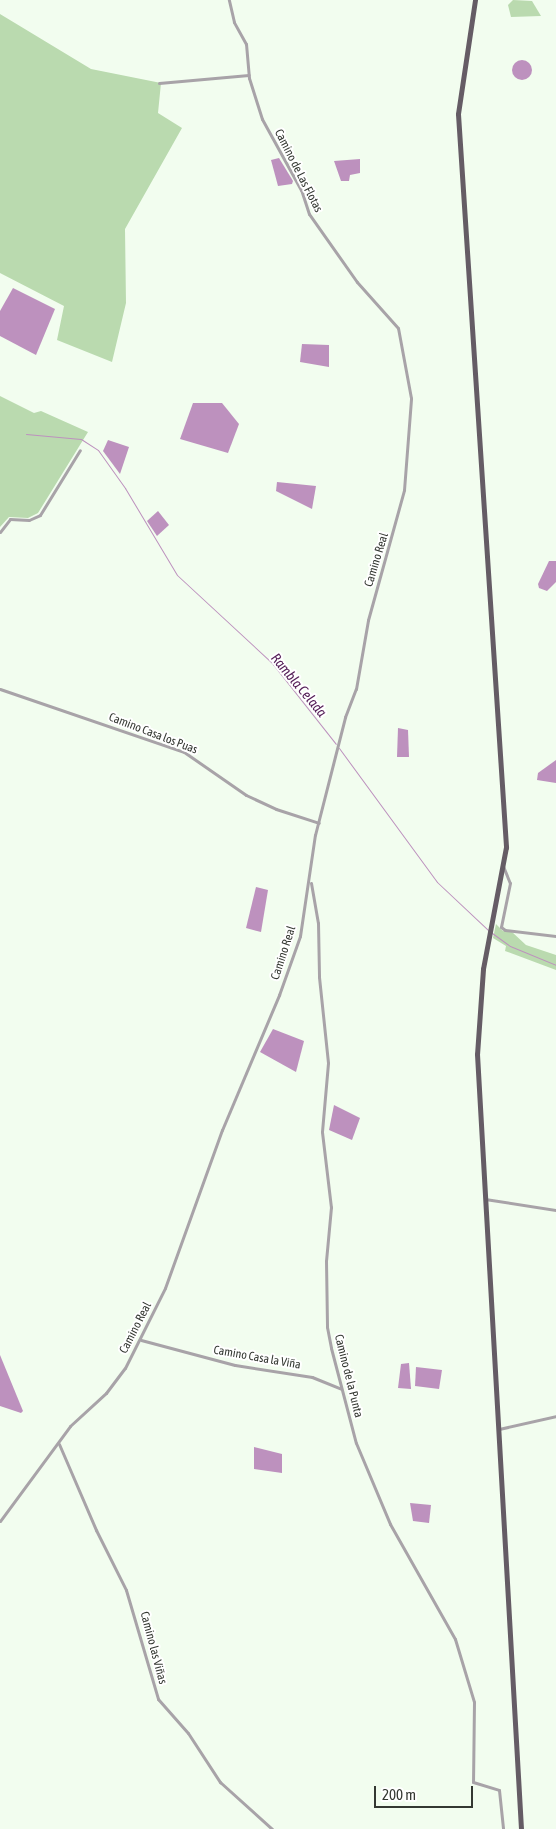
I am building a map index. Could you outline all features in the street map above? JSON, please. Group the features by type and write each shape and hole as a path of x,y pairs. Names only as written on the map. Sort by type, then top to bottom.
{"main road":[{"path":"475,0 458,114 506,847 493,924 482,969 477,1029 485,1200 522,1829"}],"street":[{"name":"Camino de Las Flotas","path":"229,0 234,22 246,44 249,76 262,119 301,190 312,218 357,282 398,328"},
{"path":"159,83 249,76"},
{"name":"Camino Real","path":"0,1521 59,1444 70,1426 106,1392 140,1340 165,1288 236,1094 291,964 310,881 319,823 345,717 359,678 368,620 404,490 411,398 398,328"},
{"path":"0,532 10,519 29,520 40,515 80,450"},
{"name":"Camino Casa los Puas","path":"0,689 184,752 246,795 276,809 319,823"},
{"path":"503,866 510,883 501,926 505,930 556,936"},
{"name":"Camino de la Punta","path":"310,881 318,923 319,977 328,1063 322,1132 331,1207 326,1261 327,1328 356,1443 390,1524 455,1639 474,1702 473,1782 499,1790 503,1829"},
{"path":"485,1200 556,1210"},
{"name":"Camino Casa la Viña","path":"140,1340 235,1365 312,1377 341,1389"},
{"path":"499,1429 556,1416"},
{"name":"Camino las Viñas","path":"59,1444 96,1530 126,1590 158,1699 188,1734 222,1784 272,1829"}],"green space":[{"path":"513,0 532,1 541,16 511,17 508,5"},
{"path":"0,14 91,69 161,83 158,113 182,128 125,229 126,303 112,362 57,340 64,306 0,273"},
{"path":"0,396 34,413 41,411 88,432 38,513 28,518 9,517 0,527"},
{"path":"496,924 503,931 512,932 526,945 556,955 556,970 505,951 506,946 493,938"}],"shaded area":[{"path":"522,60 529,63 532,70 529,77 522,80 515,77 512,70 515,63"},
{"path":"279,158 293,181 292,184 278,186 271,160"},
{"path":"360,159 360,173 350,175 349,181 341,181 334,161"},
{"path":"13,288 55,309 36,355 0,336 0,311"},
{"path":"302,344 329,345 329,367 300,362"},
{"path":"193,403 222,403 239,424 228,453 180,439"},
{"path":"108,440 129,447 120,474 103,451"},
{"path":"277,482 316,486 312,509 276,491"},
{"path":"158,511 169,525 157,536 147,521"},
{"path":"549,561 556,561 556,582 547,591 539,588 538,584"},
{"path":"398,728 408,730 409,757 397,757"},
{"path":"556,760 556,783 537,780 538,773"},
{"path":"256,887 268,890 261,932 246,928"},
{"path":"273,1029 304,1041 296,1072 260,1052"},
{"path":"334,1105 360,1118 352,1140 329,1130"},
{"path":"0,1355 23,1411 21,1413 0,1406"},
{"path":"409,1363 411,1389 398,1388 401,1364"},
{"path":"416,1367 442,1370 439,1389 415,1386"},
{"path":"254,1447 282,1454 282,1473 254,1469"},
{"path":"410,1503 431,1505 429,1523 413,1521"}],"waterway":[{"name":"Rambla Celada","path":"26,434 81,439 98,450 125,488 177,575 272,663 336,744"},
{"name":"Rambla Celada","path":"339,748 437,882 489,931"},
{"name":"Rambla Celada","path":"492,933 510,946 556,965"}]}
